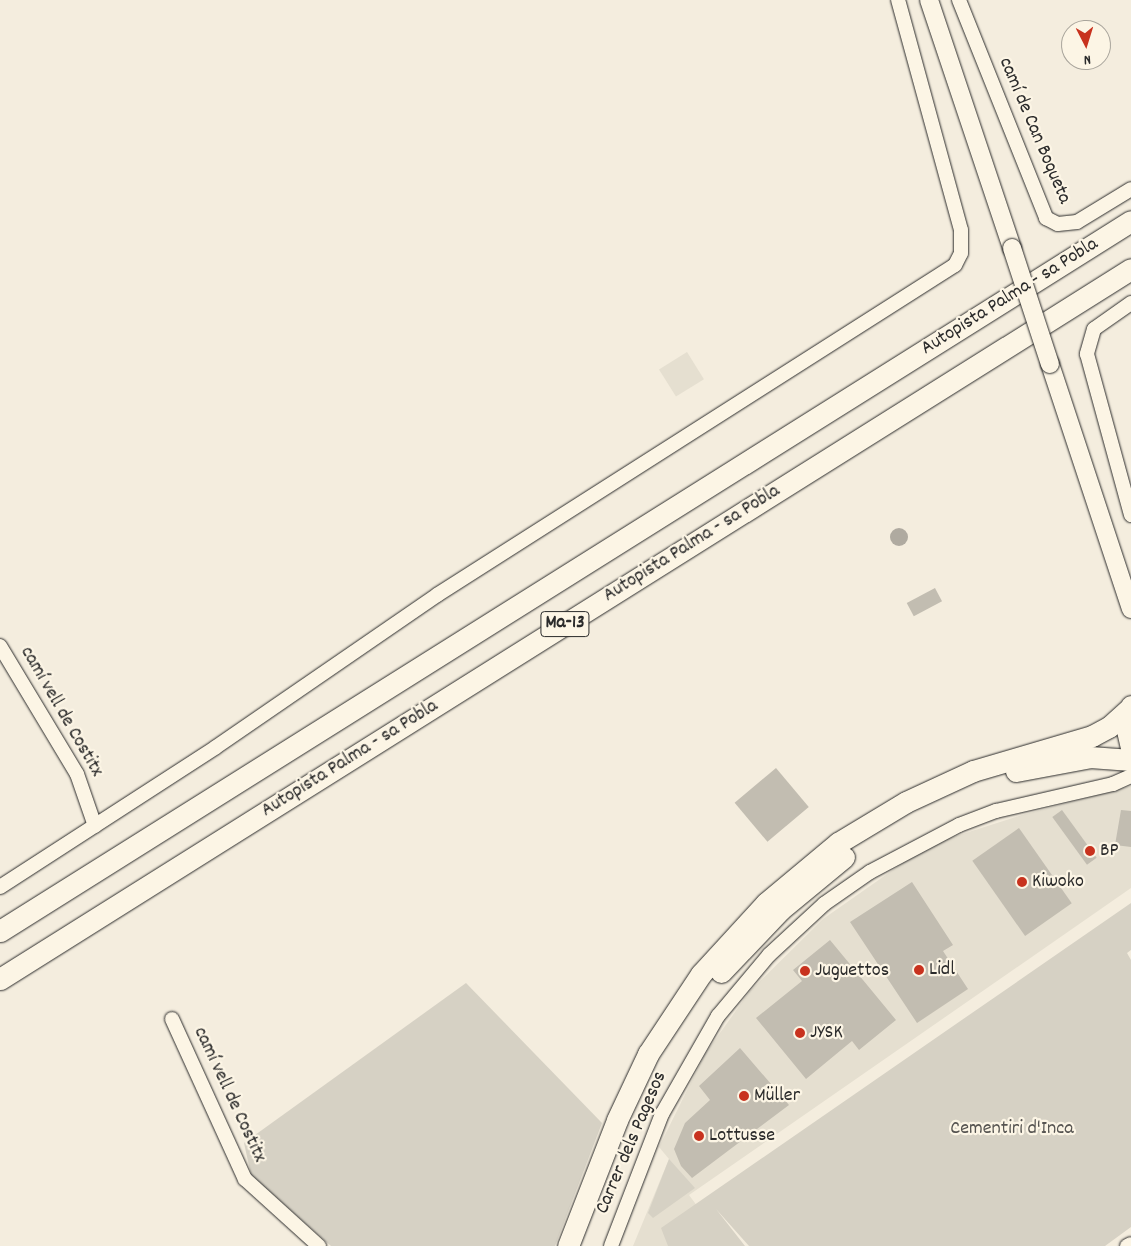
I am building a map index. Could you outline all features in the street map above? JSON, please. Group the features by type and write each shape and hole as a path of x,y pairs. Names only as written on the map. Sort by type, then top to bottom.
{"highway":[{"name":"Autopista Palma - sa Pobla","path":"0,931 1131,221"},
{"name":"Autopista Palma - sa Pobla","path":"0,979 1131,268"},
{"path":"1130,707 1126,726 1131,747"},
{"path":"568,1246 617,1120 648,1054 701,974 760,909 838,843 906,802 973,770 1092,736 1109,727 1130,707"},
{"path":"584,1246 640,1102 668,1048 718,975 780,910 861,845 952,794 1022,769 1051,762 1104,756 1131,760"}],"main road":[{"path":"929,0 1131,609"}],"street":[{"path":"0,887 95,826 438,596 955,265 962,245 961,230 898,0"},
{"name":"camí de Can Boqueta","path":"959,0 1046,218 1058,224 1077,222 1131,189"},
{"path":"1131,303 1094,329 1087,354 1131,515"},
{"name":"camí vell de Costitx","path":"0,646 77,774 95,826"},
{"name":"Carrer dels Pagesos","path":"611,1246 662,1114 718,1016 769,955 824,904 870,872 959,825 996,811 1113,784 1131,776"},
{"name":"camí vell de Costitx","path":"172,1019 245,1179 319,1246"},
{"path":"1127,1246 1131,1244"}],"shaded area":[{"path":"687,352 704,379 676,397 659,369"},
{"path":"895,528 903,528 908,533 906,544 895,546 890,541 890,533"},
{"path":"1131,786 1131,888 689,1195 727,1246 633,1246 669,1159 659,1147 705,1054 750,991 823,919 910,858 944,840 1022,815"}],"green space":[{"name":"Cementiri d'Inca","path":"1131,903 1131,950 1127,953 1131,960 1131,1227 1105,1246 749,1246 716,1209 745,1246 668,1246 661,1228"},
{"path":"466,983 602,1123 555,1246 331,1246 251,1175 244,1143"},
{"path":"669,1159 695,1188 653,1218 648,1213"}],"building":[{"path":"935,588 942,601 914,616 907,603"},
{"path":"776,768 809,807 767,842 735,803"},
{"path":"1062,810 1097,858 1087,865 1052,817"},
{"path":"1121,810 1131,811 1131,847 1115,845"},
{"name":"Kiwoko","path":"1019,828 1072,903 1025,936 972,861"},
{"name":"Lidl","path":"912,882 953,945 943,951 968,989 917,1023 850,922"},
{"path":"830,940 896,1020 859,1050 852,1041 806,1079 756,1018 802,981 793,970"},
{"path":"740,1048 789,1105 692,1178 681,1166 674,1149 685,1123 710,1100 699,1086"}],"place":[{"name":"BP","path":"1090,851"},
{"name":"Kiwoko","path":"1022,882"},
{"name":"Lidl","path":"919,970"},
{"name":"Juguettos","path":"805,971"},
{"name":"JYSK","path":"800,1033"},
{"name":"Müller","path":"744,1096"},
{"name":"Lottusse","path":"699,1136"}]}
